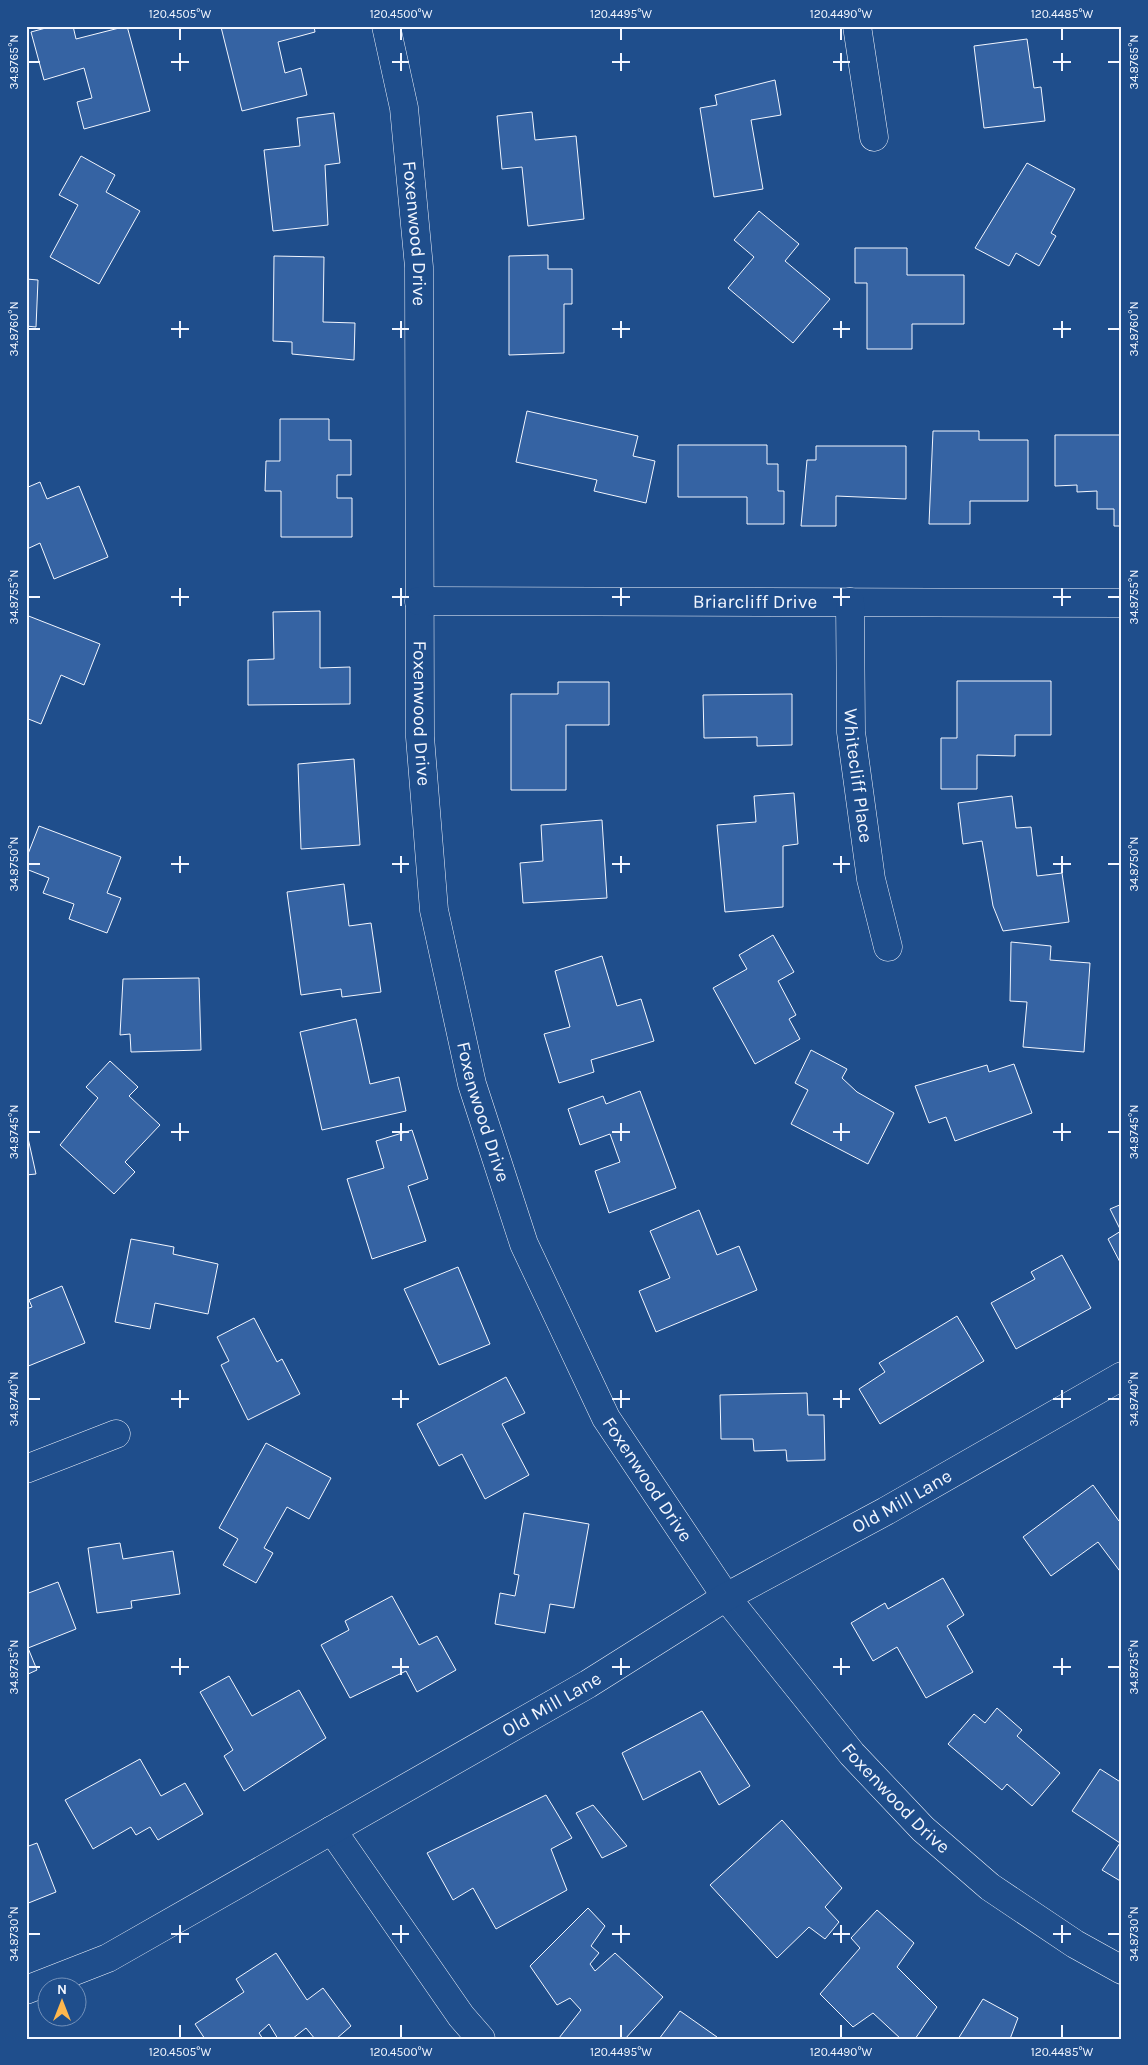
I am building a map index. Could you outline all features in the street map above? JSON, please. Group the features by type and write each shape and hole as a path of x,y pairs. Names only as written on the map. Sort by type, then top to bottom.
{"street":[{"name":"Foxenwood Drive","path":"386,26 404,108 419,267 420,737 434,910 472,1084 524,1244 606,1418 726,1597 852,1754 923,1829 990,1887 1074,1944 1122,1970"},
{"path":"857,26 874,137"},
{"name":"Briarcliff Drive","path":"419,601 1122,603"},
{"name":"Whitecliff Place","path":"850,602 851,732 871,879 888,947"},
{"name":"Old Mill Lane","path":"26,1990 108,1958 588,1684 726,1597 886,1511 1122,1376"},
{"path":"26,1469 116,1434"},
{"path":"332,1830 461,2016 481,2039"}],"building":[{"path":"53,26 73,26 76,39 127,26 150,111 84,129 77,102 92,98 84,68 44,80 31,32"},
{"path":"314,26 315,32 278,42 285,73 301,68 307,95 242,111 221,27"},
{"path":"1027,39 1034,88 1041,87 1045,121 984,128 974,46"},
{"path":"775,80 781,115 751,120 763,189 714,197 700,108 717,105 715,95"},
{"path":"532,112 535,140 576,136 584,219 528,226 522,167 502,169 497,116"},
{"path":"334,113 340,163 325,165 328,225 273,231 264,150 300,146 297,118"},
{"path":"81,156 115,175 106,192 140,211 99,284 50,257 78,205 59,195"},
{"path":"1027,163 1075,189 1051,233 1056,236 1039,266 1016,253 1009,266 975,248"},
{"path":"759,211 799,244 785,261 830,299 793,343 728,288 754,257 734,240"},
{"path":"855,248 907,248 907,275 964,275 964,324 912,324 912,349 867,349 867,283 855,283"},
{"path":"548,255 548,269 572,269 572,304 564,304 564,353 509,355 509,256"},
{"path":"274,256 324,257 323,322 355,323 354,360 292,354 292,342 273,341"},
{"path":"26,279 38,280 36,327 26,326"},
{"path":"527,411 638,436 633,456 655,461 646,503 594,491 597,480 516,462"},
{"path":"280,419 329,419 329,440 351,440 351,475 337,475 337,498 352,498 352,537 281,537 281,491 265,491 266,461 280,461"},
{"path":"933,431 979,431 979,440 1028,440 1028,501 970,501 970,524 929,524"},
{"path":"1055,435 1122,435 1122,526 1114,526 1114,509 1097,509 1097,491 1077,492 1077,485 1055,486"},
{"path":"678,445 767,445 767,464 778,464 778,491 784,491 784,524 747,524 747,497 678,497"},
{"path":"816,446 906,446 906,499 836,496 836,526 801,526 807,460 816,460"},
{"path":"40,482 47,499 79,486 108,557 54,579 40,543 27,549 26,488"},
{"path":"320,611 320,668 350,667 350,704 248,705 248,660 274,659 273,612"},
{"path":"26,615 100,644 84,685 61,675 41,724 26,718"},
{"path":"957,681 1051,681 1051,735 1015,735 1015,756 977,755 977,789 941,789 941,738 957,738"},
{"path":"558,682 609,682 609,725 566,725 566,790 511,790 511,694 558,694"},
{"path":"792,694 792,745 757,746 757,737 704,738 703,695"},
{"path":"354,759 360,845 301,849 298,764"},
{"path":"794,793 798,844 783,846 783,907 725,912 717,825 756,822 754,796"},
{"path":"1012,796 1016,828 1031,827 1037,876 1062,873 1069,922 1003,931 993,906 982,841 963,844 958,803"},
{"path":"602,820 607,898 523,903 520,863 543,861 541,825"},
{"path":"39,826 121,857 107,893 121,898 107,933 69,919 74,904 43,893 49,878 26,869 26,859"},
{"path":"344,884 349,926 371,923 381,992 342,997 341,989 301,995 287,892"},
{"path":"773,935 794,972 778,981 796,1015 789,1019 800,1039 755,1064 713,988 747,969 739,955"},
{"path":"1011,942 1051,946 1050,960 1090,963 1084,1052 1023,1047 1027,1002 1010,1001"},
{"path":"602,956 617,1006 641,999 654,1041 591,1060 594,1072 559,1083 544,1034 570,1027 555,971"},
{"path":"199,978 201,1050 131,1052 130,1034 120,1035 123,979"},
{"path":"356,1019 370,1084 399,1077 406,1111 322,1130 300,1032"},
{"path":"811,1050 847,1069 842,1078 857,1092 894,1113 868,1164 791,1124 808,1090 795,1083"},
{"path":"110,1061 138,1087 129,1096 160,1125 125,1162 135,1172 114,1194 60,1145 98,1098 86,1087"},
{"path":"1014,1064 1032,1113 955,1141 946,1117 929,1123 915,1086 987,1065 989,1072"},
{"path":"640,1091 676,1188 609,1213 595,1171 620,1162 610,1134 580,1145 568,1109 603,1096 606,1104"},
{"path":"26,1129 36,1174 26,1175"},
{"path":"412,1130 428,1179 408,1186 426,1241 372,1259 347,1179 384,1168 376,1141"},
{"path":"1122,1204 1122,1266 1108,1239 1121,1231 1110,1209"},
{"path":"699,1210 717,1255 739,1246 757,1290 656,1332 639,1291 670,1278 650,1231"},
{"path":"131,1239 174,1247 173,1254 218,1264 208,1314 155,1303 150,1329 115,1322"},
{"path":"1062,1255 1091,1308 1016,1349 991,1303 1035,1279 1031,1272"},
{"path":"458,1267 490,1344 439,1365 404,1289"},
{"path":"62,1286 85,1343 26,1367 26,1309 32,1307 29,1300"},
{"path":"957,1316 984,1361 880,1424 859,1389 885,1372 879,1363"},
{"path":"254,1318 277,1362 282,1359 300,1394 248,1420 221,1365 229,1361 217,1337"},
{"path":"506,1377 525,1413 502,1424 529,1475 485,1499 462,1454 439,1466 417,1424"},
{"path":"807,1393 808,1415 824,1415 825,1460 787,1461 786,1450 754,1451 753,1439 721,1439 720,1395"},
{"path":"266,1443 331,1478 309,1519 287,1507 264,1548 273,1553 256,1583 223,1565 238,1539 219,1528"},
{"path":"1093,1485 1119,1521 1122,1519 1122,1574 1098,1542 1051,1576 1023,1537"},
{"path":"524,1513 589,1524 574,1608 550,1604 545,1633 495,1624 500,1593 515,1596 519,1575 514,1574"},
{"path":"120,1543 123,1559 173,1551 180,1594 131,1601 132,1608 97,1613 88,1548"},
{"path":"943,1578 964,1615 947,1626 973,1672 926,1698 897,1647 873,1661 851,1623 885,1603 888,1609"},
{"path":"58,1582 76,1629 28,1648 37,1670 26,1675 26,1594"},
{"path":"392,1596 419,1645 437,1636 456,1670 417,1692 406,1671 350,1698 321,1645 349,1630 345,1621"},
{"path":"229,1676 252,1716 299,1690 326,1738 244,1791 224,1756 233,1750 200,1692"},
{"path":"997,1708 1022,1730 1017,1736 1060,1773 1032,1806 1007,1784 1002,1790 948,1744 974,1714 985,1723"},
{"path":"702,1711 750,1786 719,1805 700,1771 643,1800 622,1753"},
{"path":"140,1759 161,1796 185,1783 203,1814 158,1840 150,1827 136,1835 131,1827 93,1849 65,1800"},
{"path":"1100,1769 1122,1783 1122,1882 1102,1870 1120,1843 1072,1811"},
{"path":"546,1795 572,1838 551,1849 567,1890 496,1929 473,1888 453,1900 427,1853"},
{"path":"593,1805 627,1846 602,1858 576,1813"},
{"path":"782,1820 842,1888 825,1907 839,1922 825,1939 809,1927 777,1958 710,1885"},
{"path":"37,1843 56,1892 26,1904 26,1847"},
{"path":"588,1908 605,1926 591,1946 599,1953 590,1964 595,1971 615,1953 663,1997 625,2039 559,2038 581,2010 570,1998 557,2005 530,1966"},
{"path":"877,1910 914,1943 897,1967 937,2007 915,2039 901,2039 873,2013 853,2027 820,1994 860,1948 851,1938"},
{"path":"276,1953 307,2000 323,1988 351,2026 336,2039 315,2039 306,2028 292,2039 278,2039 269,2024 259,2033 263,2039 205,2039 195,2024 244,1992 236,1979"},
{"path":"983,1999 1018,2018 1010,2039 958,2039"},
{"path":"680,2011 717,2037 716,2039 659,2039"}]}
